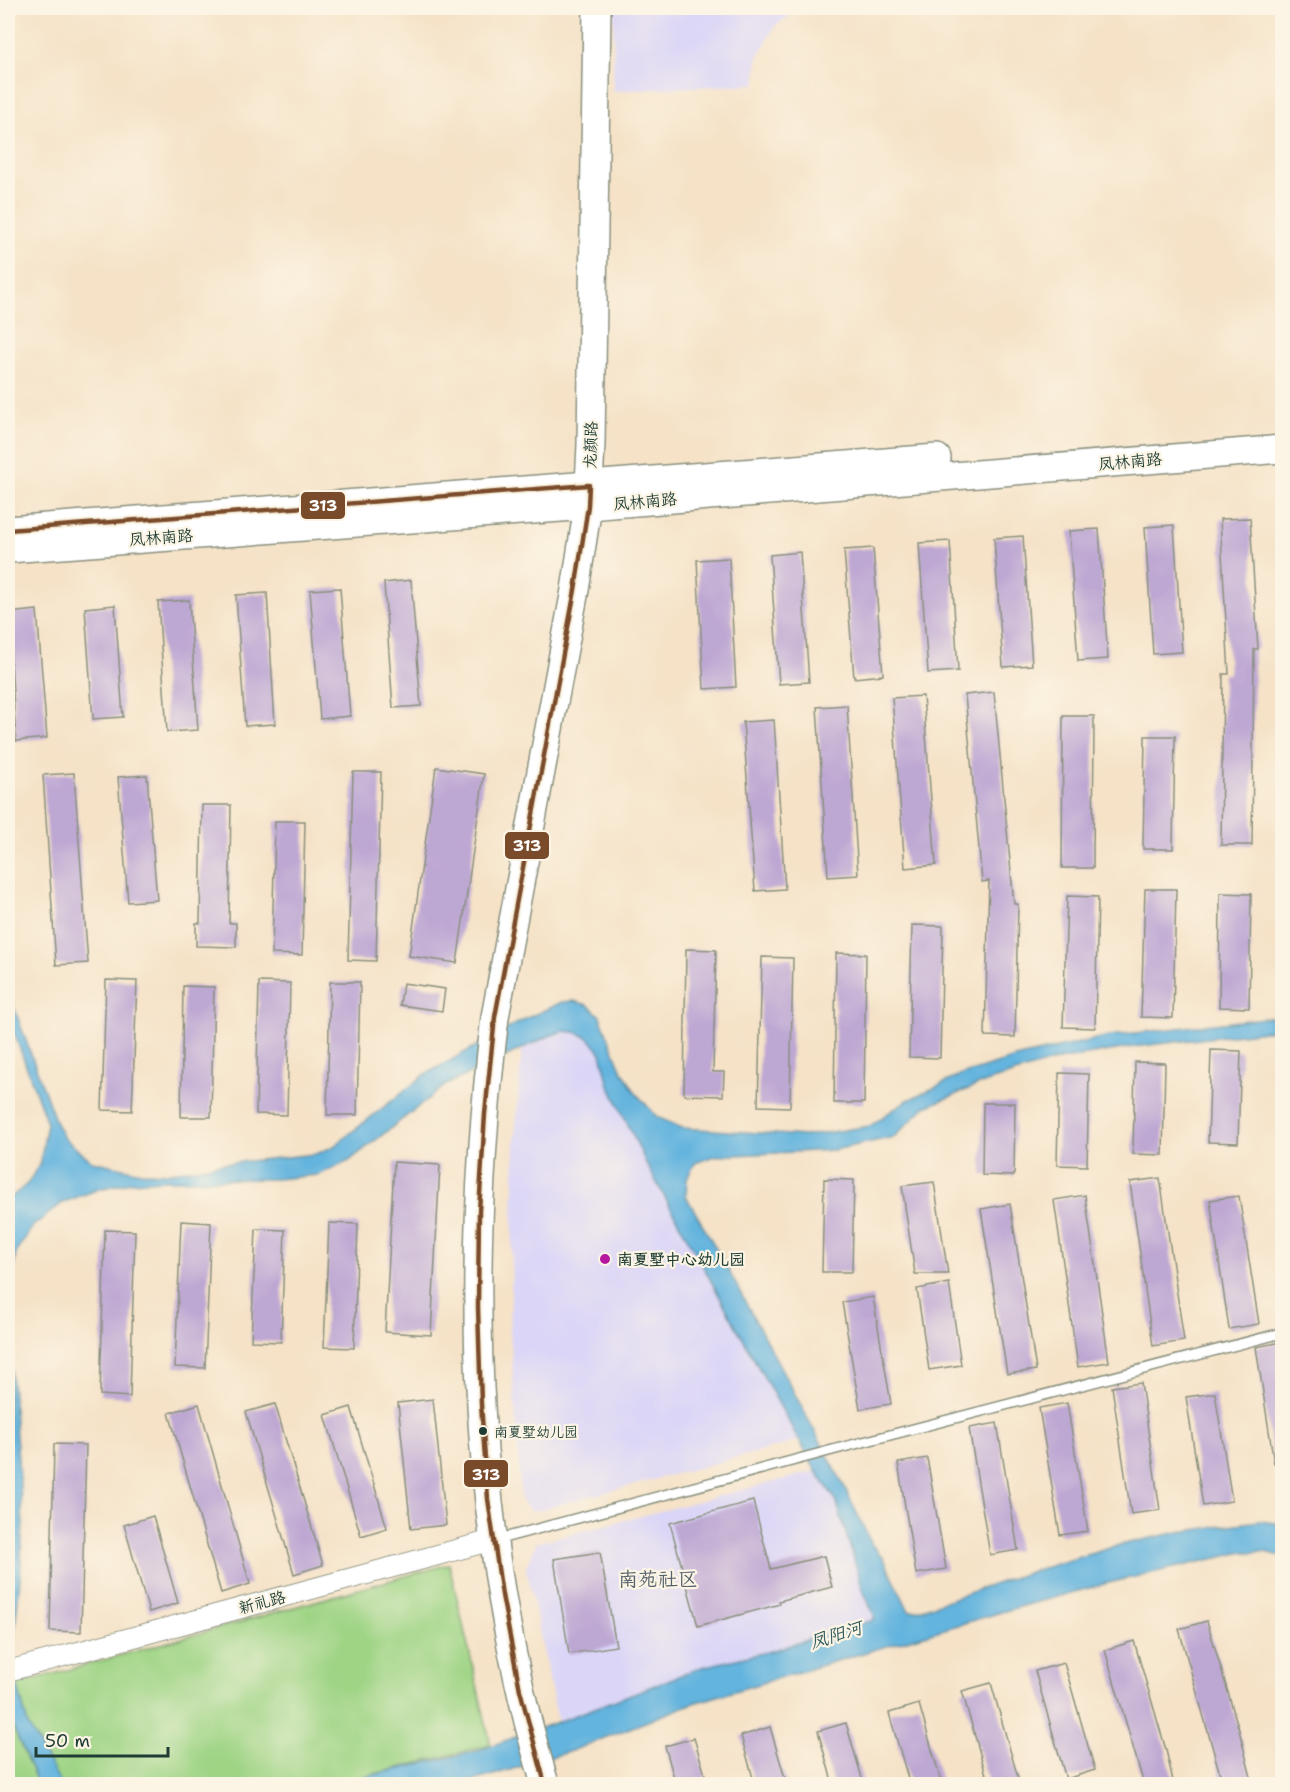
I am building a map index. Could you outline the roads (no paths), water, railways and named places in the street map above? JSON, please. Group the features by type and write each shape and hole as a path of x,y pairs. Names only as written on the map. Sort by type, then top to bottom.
{"main road":[{"name":"龙颜路","path":"544,1781 523,1705 498,1584 487,1497 478,1374 479,1199 486,1087 495,1017 575,590 589,495 597,8"},
{"name":"凤林南路","path":"8,549 1282,432"},
{"name":"凤林南路","path":"8,530 589,495 1282,449"}],"street":[{"name":"新礼路","path":"8,1671 493,1540"}],"lane":[{"path":"493,1540 1282,1333"}],"water":[{"name":"凤阳河","path":"8,991 56,1123 64,1138 92,1161 141,1172 166,1173 219,1164 316,1154 334,1146 426,1074 527,1018 562,1002 574,1001 588,1005 600,1016 620,1067 635,1092 657,1117 682,1128 805,1136 870,1126 904,1102 961,1075 1015,1058 1109,1036 1282,1016 1282,1029 1133,1047 1058,1060 986,1082 925,1107 894,1137 834,1150 714,1156 695,1163 687,1178 686,1196 842,1482 872,1545 883,1557 909,1611 916,1611 1033,1571 1120,1545 1179,1532 1259,1521 1282,1524 1282,1556 1265,1552 1243,1552 1104,1584 1015,1608 691,1704 571,1751 464,1784 334,1784 477,1751 702,1667 771,1651 874,1620 874,1614 864,1593 836,1500 816,1471 647,1165 609,1085 601,1053 589,1038 575,1032 562,1031 446,1085 349,1161 318,1175 276,1179 130,1182 99,1189 64,1202 33,1226 16,1252 10,1290 10,1358 23,1524 13,1646 17,1684 28,1725 61,1784 38,1784 8,1716 8,1200 28,1183 40,1164 47,1123 8,1016"}],"place":[{"name":"南夏墅中心幼儿园","path":"605,1259"},
{"name":"南夏墅幼儿园","path":"483,1431"}],"district":[{"name":"南苑社区","path":"658,1579"}]}
